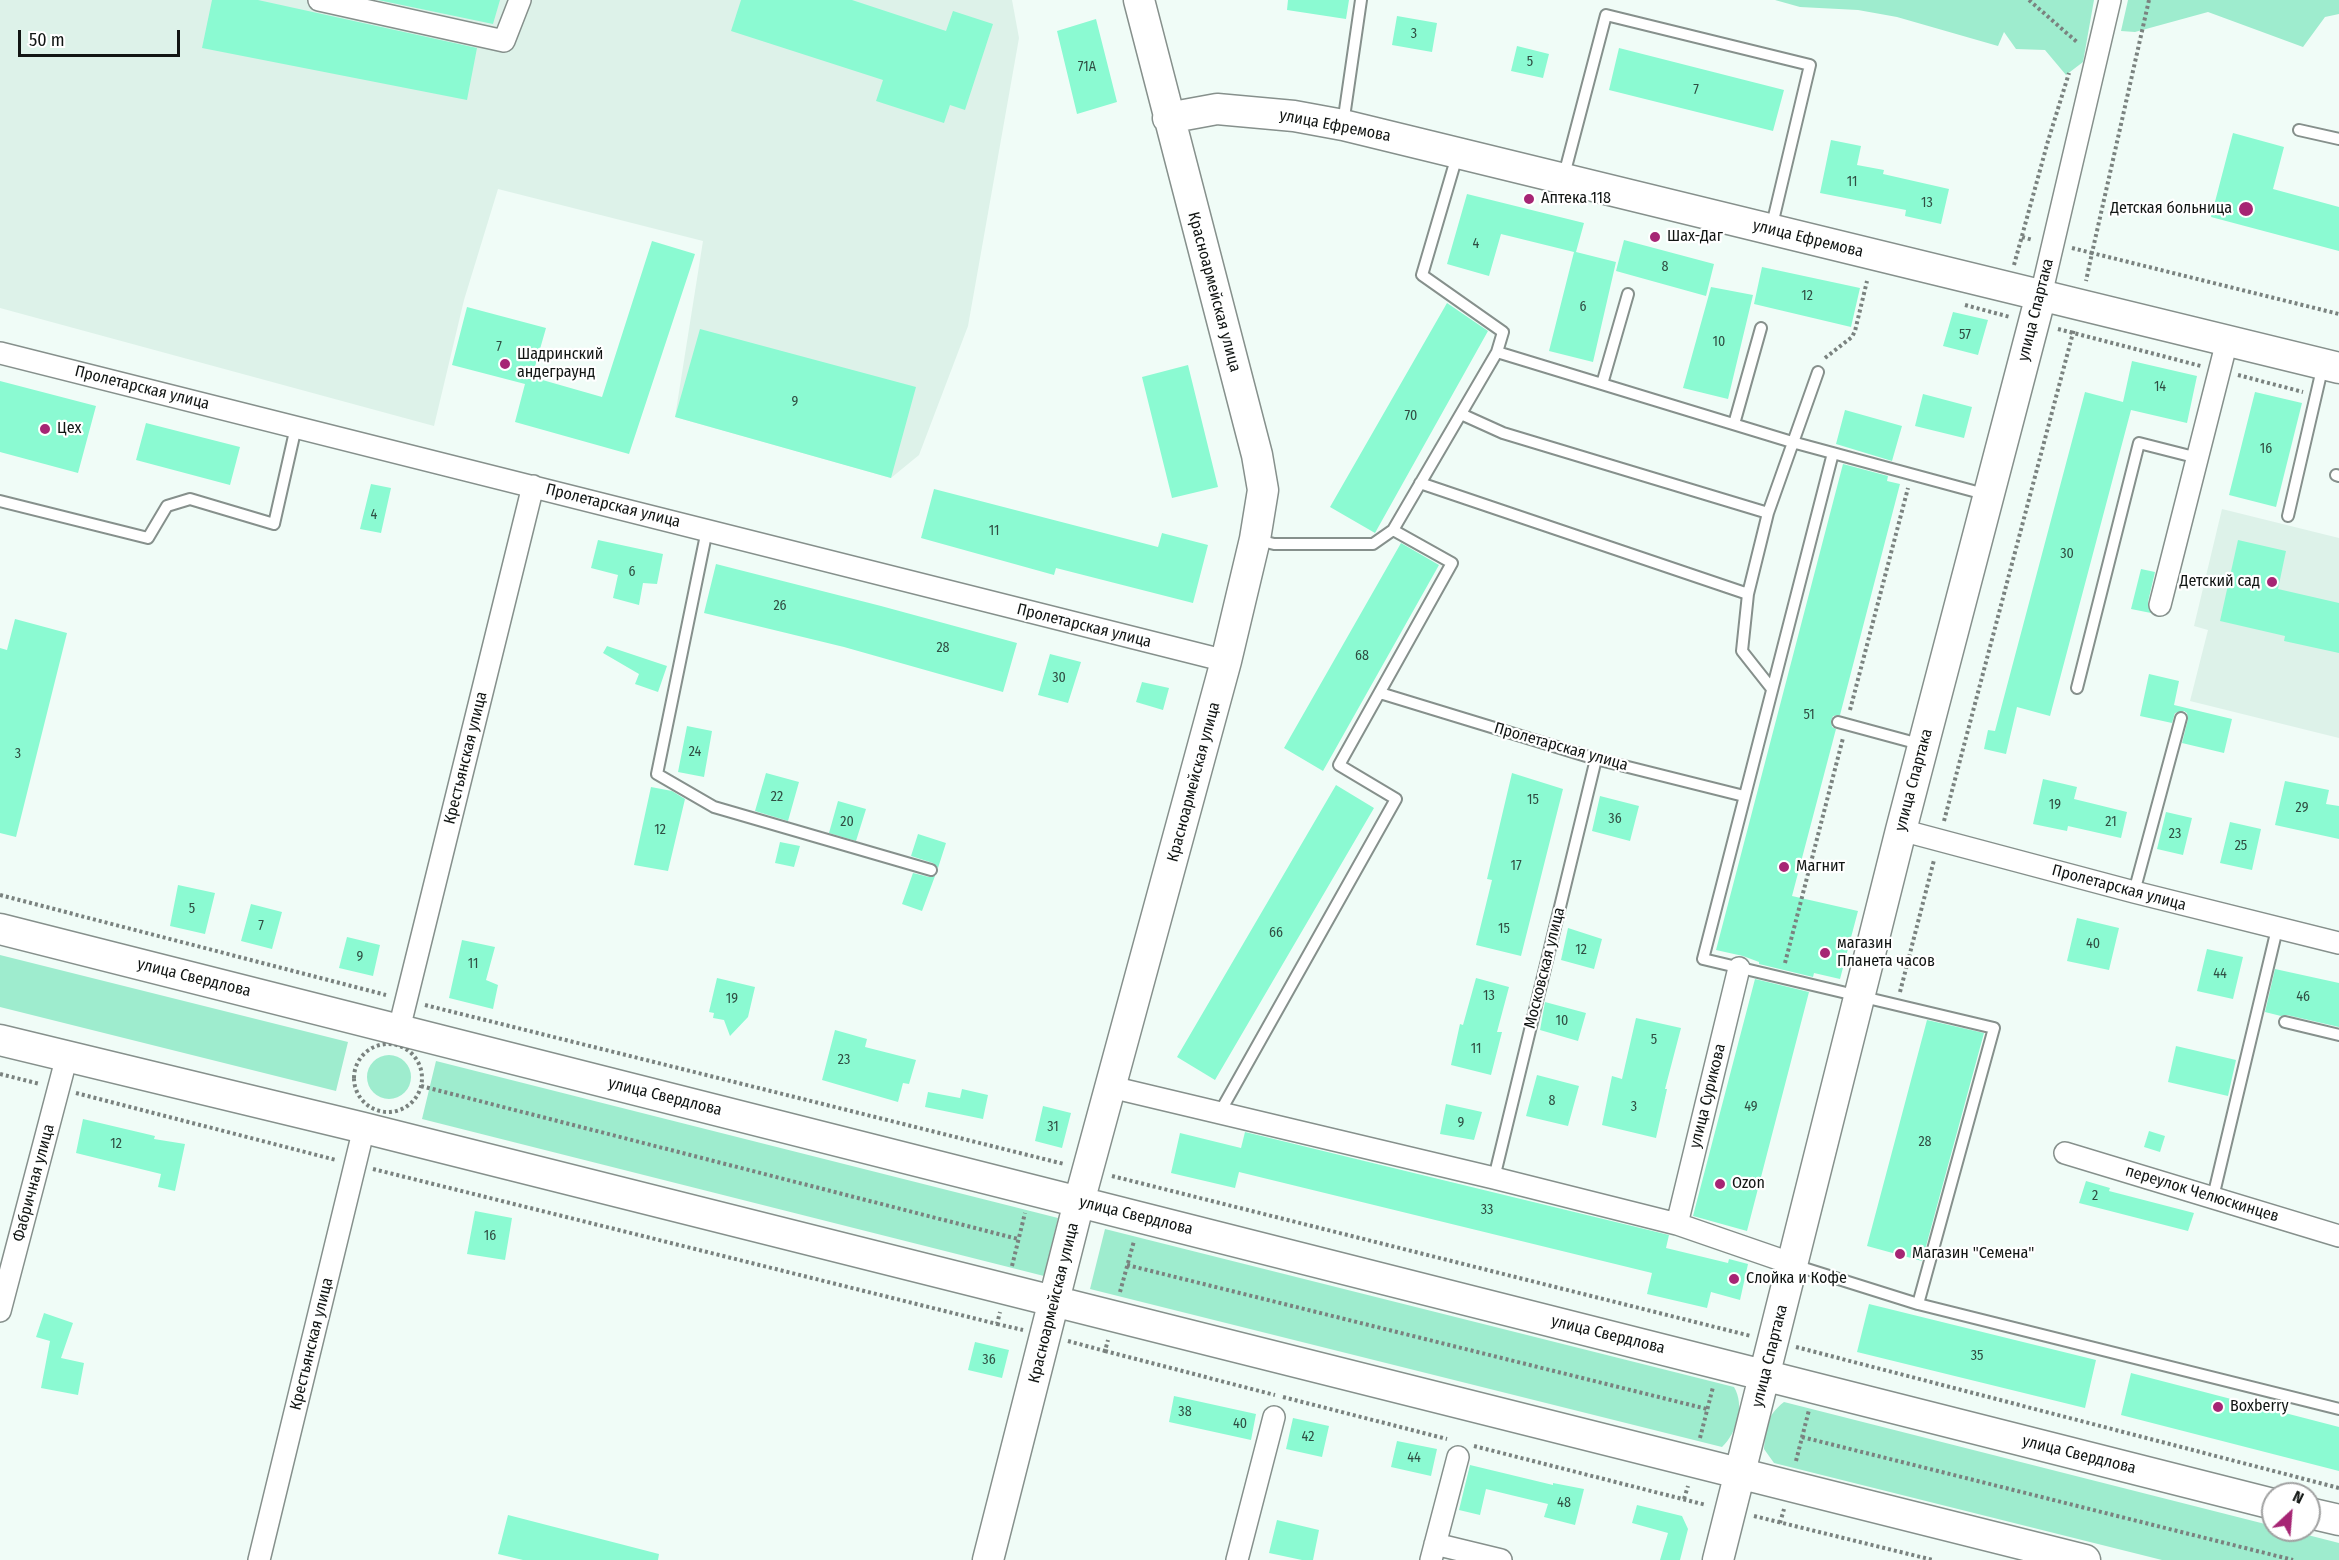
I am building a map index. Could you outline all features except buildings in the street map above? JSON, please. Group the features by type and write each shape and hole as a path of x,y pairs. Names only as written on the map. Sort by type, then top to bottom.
{"main road":[{"name":"Красноармейская улица","path":"988,1560 1088,1170 1226,662 1255,539 1263,490 1257,455 1139,0"},
{"name":"улица Ефремова","path":"1168,118 1217,109 1294,116 1343,125 1771,230 2005,301 2041,295 2331,366"},
{"name":"улица Спартака","path":"1719,1560 1901,830 2041,295"},
{"name":"улица Свердлова","path":"0,928 2261,1501"},
{"path":"0,1040 1054,1300 2085,1560"},
{"path":"2321,1516 2339,1521"}],"street":[{"path":"319,0 504,41 520,0"},
{"name":"улица Спартака","path":"2041,295 2110,0"},
{"path":"2160,605 2227,341"},
{"name":"Пролетарская улица","path":"0,353 1226,662"},
{"name":"Крестьянская улица","path":"399,1029 533,486"},
{"name":"Пролетарская улица","path":"1901,830 2277,929 2339,943"},
{"name":"улица Сурикова","path":"1677,1224 1739,968"},
{"name":"Фабричная улица","path":"0,1311 67,1056"},
{"path":"1111,1087 1677,1224 1793,1264"},
{"name":"Крестьянская улица","path":"259,1560 364,1128"},
{"name":"переулок Челюскинцев","path":"2065,1154 2339,1236"},
{"path":"1237,1560 1274,1417"},
{"path":"1462,1448 1433,1552 1501,1560"}],"lane":[{"path":"1343,125 1361,0"},
{"path":"1563,179 1605,15 1810,65 1771,230"},
{"path":"2299,130 2339,140"},
{"path":"1255,539 1274,544 1373,544 1393,530 1497,352 1503,332 1422,275 1458,153"},
{"path":"1602,384 1628,294"},
{"path":"1734,423 1761,328"},
{"path":"1497,352 1792,442 1988,495"},
{"path":"2288,516 2331,366"},
{"path":"1772,689 1742,651 1748,594 1768,513 1818,372"},
{"path":"1461,414 1503,433 1768,513"},
{"path":"0,501 148,538 167,506 190,499 274,524 296,427"},
{"path":"2077,688 2139,443 2198,458"},
{"path":"1833,453 1703,959 1994,1028 1918,1304"},
{"path":"1420,483 1748,594"},
{"path":"707,530 657,774 714,807 931,870"},
{"path":"1220,1112 1396,799 1339,765 1452,563 1393,530"},
{"name":"Пролетарская улица","path":"1380,693 1596,759 1744,796"},
{"path":"1768,704 1780,707"},
{"path":"2134,892 2181,718"},
{"path":"1838,722 1923,745"},
{"name":"Московская улица","path":"1494,1178 1596,759"},
{"path":"2213,1197 2277,929"},
{"path":"2285,1022 2339,1035"},
{"path":"1793,1264 1918,1304 2339,1409"}],"path":[{"path":"2029,0 2079,42 2075,53"},
{"path":"1897,1006 2080,305 2149,0"},
{"path":"2005,301 2048,141 2072,64"},
{"path":"2022,237 2092,252 2339,314"},
{"path":"0,895 406,1000 1727,1330 2339,1488"},
{"path":"384,1044 395,1045 414,1056 420,1066 421,1086 416,1098 408,1106 398,1111 387,1112 376,1110 359,1096 354,1074 364,1054 384,1044"},
{"path":"421,1086 1018,1239"},
{"path":"1127,1265 1707,1409"},
{"path":"1684,1499 1727,1330"},
{"path":"1105,1351 1462,1448 1933,1560"},
{"path":"1780,1523 1814,1388"},
{"path":"1802,1437 2293,1560"}],"shaded area":[{"path":"0,0 1012,0 1019,38 968,326 919,455 891,478 675,417 703,241 498,189 464,300 434,426 0,308"},
{"name":"Детский сад","path":"2222,509 2339,538 2339,738 2190,701 2208,630 2194,626"}],"green space":[{"path":"1775,0 2094,0 2083,62 2066,75 2045,50 2016,49 2004,32 1998,46 1897,17 1858,10 1800,7"},
{"path":"2128,0 2339,0 2339,14 2325,17 2303,47 2208,12 2135,32 2121,31"},
{"path":"0,955 348,1042 336,1091 0,1007"},
{"path":"389,1055 404,1062 411,1077 404,1092 389,1099 374,1092 367,1077 374,1062"},
{"path":"436,1061 1058,1218 1044,1276 422,1119"},
{"path":"1105,1229 1734,1387 1739,1402 1738,1418 1732,1434 1722,1447 1090,1289"},
{"path":"1784,1402 2261,1523 2261,1542 2321,1542 2321,1538 2339,1543 2339,1560 2162,1560 1774,1463 1764,1449 1765,1434 1770,1417"}],"place":[{"name":"Аптека 118","path":"1529,199"},
{"name":"Детская больница","path":"2246,209"},
{"name":"Шах-Даг","path":"1655,237"},
{"name":"Шадринский андеграунд","path":"505,364"},
{"name":"Цех","path":"45,429"},
{"name":"Детский сад","path":"2272,582"},
{"name":"Магнит","path":"1784,867"},
{"name":"магазин Планета часов","path":"1825,953"},
{"name":"Ozon","path":"1720,1184"},
{"name":"Магазин \"Семена\"","path":"1900,1254"},
{"name":"Слойка и Кофе","path":"1734,1279"},
{"name":"Boxberry","path":"2218,1407"}]}
